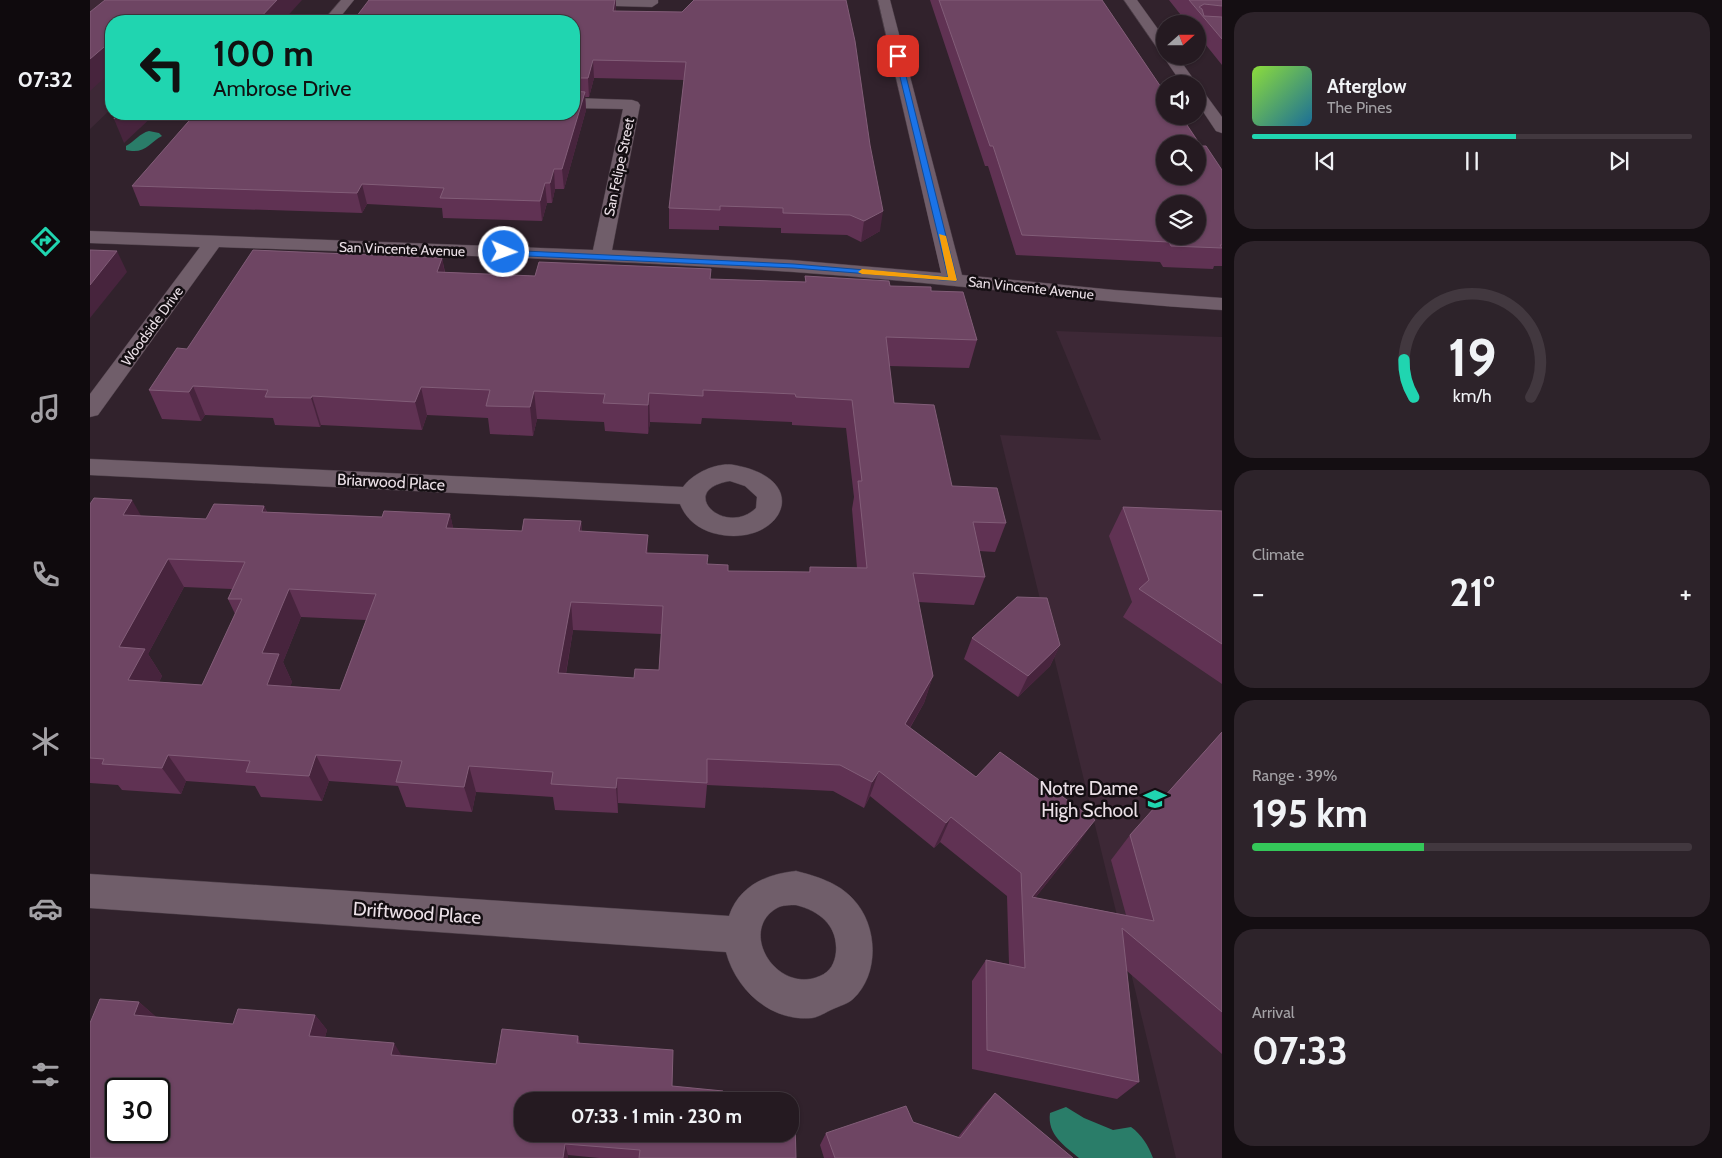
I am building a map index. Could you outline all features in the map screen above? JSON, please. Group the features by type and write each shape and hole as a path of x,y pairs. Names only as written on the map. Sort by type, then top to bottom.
{"street":[{"path":"335,15 348,0"},
{"path":"543,0 652,3 652,0"},
{"path":"884,0 953,280"},
{"path":"1130,0 1156,37"},
{"path":"1146,23 1156,24"},
{"name":"San Felipe Street","path":"580,103 632,105 601,256"},
{"path":"1206,105 1222,128"},
{"name":"San Vincente Avenue","path":"90,237 601,256 794,266 1102,296 1222,304"},
{"name":"Woodside Drive","path":"90,410 213,242"},
{"name":"Briarwood Place","path":"90,467 692,496"},
{"name":"Driftwood Place","path":"90,891 743,935"}],"shaded area":[{"path":"90,0 228,0 144,15 105,15 105,115 90,129"},
{"path":"149,131 159,133 162,136 138,151 126,150 126,146"},
{"name":"Notre Dame High School","path":"1056,331 1222,337 1222,1158 1176,1158 1000,435 1101,440"},
{"path":"1066,1107 1084,1118 1113,1130 1131,1127 1144,1141 1153,1158 1079,1158 1058,1139 1051,1128 1050,1113"}],"building":[{"path":"105,0 277,0 263,15 105,15 105,46 90,59 90,12"},
{"path":"369,0 615,0 613,11 682,12 694,0 846,0 855,41 870,145 883,211 864,221 850,215 783,213 783,208 720,206 720,210 669,208 686,62 593,60 588,78 580,78 580,15 358,15"},
{"path":"939,0 1102,0 1156,80 1156,125 1187,125 1194,135 1156,135 1156,185 1206,185 1206,146 1222,170 1222,245 1220,245 1222,248 1170,245 1206,245 1206,195 1156,195 1156,241 1022,235 993,146 990,146"},
{"path":"1189,0 1222,0 1222,6 1204,4 1199,7 1202,9 1204,15"},
{"path":"1206,16 1222,17 1222,39 1206,20"},
{"path":"580,92 585,92 580,109"},
{"path":"190,120 577,120 562,169 554,169 550,183 545,183 540,201 440,198 444,188 362,184 357,193 132,186"},
{"path":"90,250 117,251 90,285"},
{"path":"253,250 442,258 437,272 535,276 539,262 711,269 710,279 806,282 805,276 889,281 890,286 931,287 931,291 963,292 977,340 886,337 894,403 934,405 952,486 997,488 1006,523 973,522 985,577 913,573 933,676 905,724 976,777 1000,752 1095,820 1032,897 1154,921 1130,835 1222,732 1222,1012 1122,928 1139,1082 987,1050 986,960 1025,968 1021,873 951,817 946,823 879,771 872,782 840,765 707,759 707,783 617,778 616,788 551,784 553,772 469,766 464,787 396,782 402,761 316,755 309,776 246,772 250,761 168,755 162,768 102,764 104,759 90,758 90,504 94,498 132,500 123,515 206,519 214,504 264,506 262,512 382,517 384,511 450,514 446,528 522,531 524,519 581,521 579,531 648,535 646,553 708,555 707,564 728,565 728,571 810,572 810,567 867,568 858,481 862,481 852,400 796,397 795,394 703,390 703,396 649,393 648,405 603,403 605,394 534,391 530,407 486,406 490,390 421,387 415,402 312,396 311,398 265,397 268,390 193,386 189,392 149,390 177,348 187,349","holes":["168,559 245,562 228,599 242,599 202,685 128,680 145,649 119,647","289,589 376,594 340,690 267,685 279,654 262,653","571,602 663,606 659,670 635,669 634,678 558,673"]},
{"path":"1123,507 1222,511 1222,644 1139,589 1149,580"},
{"path":"1017,597 1047,598 1060,645 1028,676 972,638"},
{"path":"100,999 139,1002 134,1015 233,1024 238,1009 315,1015 309,1036 394,1043 391,1055 496,1064 502,1029 578,1036 577,1043 673,1050 672,1086 723,1092 514,1092 514,1142 796,1142 796,1158 639,1158 640,1150 565,1144 563,1158 90,1158 90,1023"},
{"path":"995,1093 1073,1158 835,1158 826,1133 906,1106 913,1122 960,1138"}],"slow traffic":[{"path":"862,272 953,280 942,236"}],"place":[{"name":"Notre Dame High School","path":"1155,799"}],"route":[{"path":"504,252 618,256 794,266 953,280 898,56"}]}
